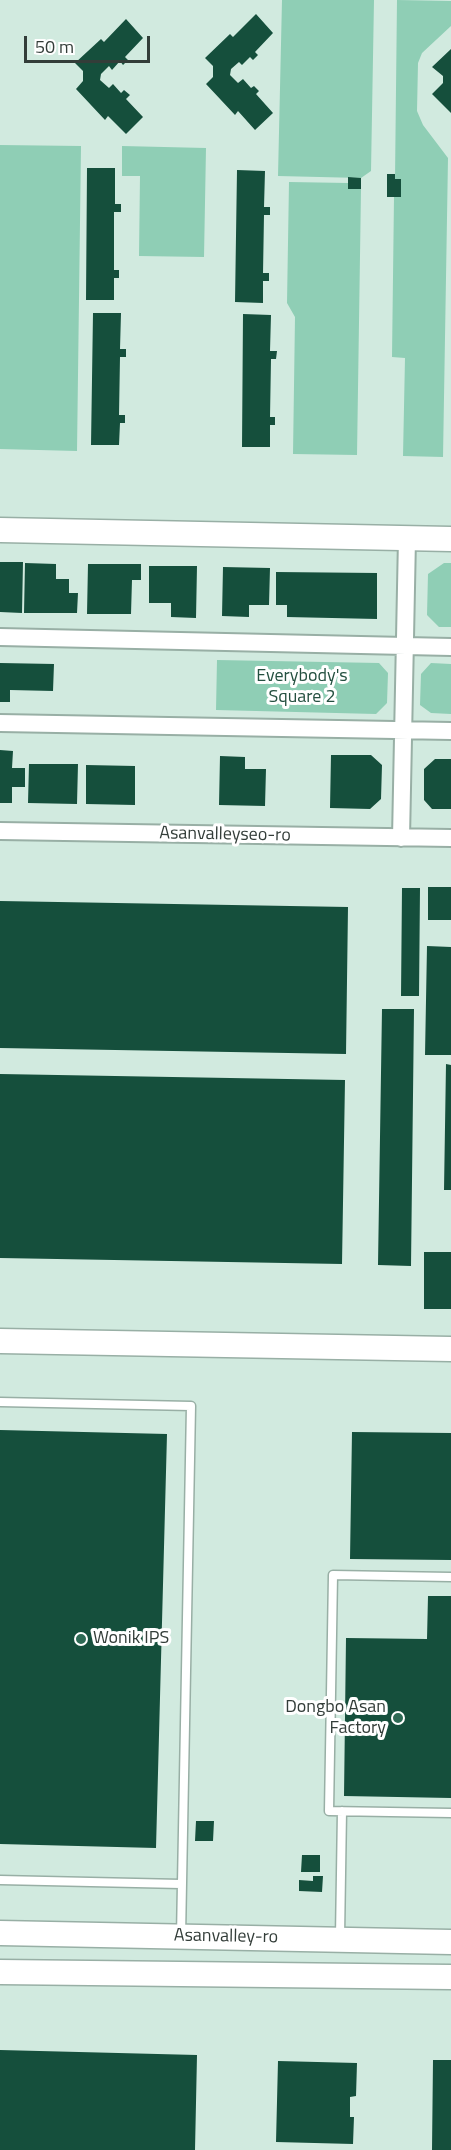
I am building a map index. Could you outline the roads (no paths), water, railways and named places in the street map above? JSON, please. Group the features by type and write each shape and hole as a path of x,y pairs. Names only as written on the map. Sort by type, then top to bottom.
{"street":[{"path":"0,530 451,539"},
{"path":"401,838 407,538"},
{"path":"0,637 451,647"},
{"path":"0,723 451,731"},
{"name":"Asanvalleyseo-ro","path":"0,831 451,838"},
{"path":"0,1341 451,1349"},
{"name":"Asanvalley-ro","path":"0,1933 451,1942"},
{"name":"Asanvalley-ro","path":"0,1972 451,1977"}],"lane":[{"path":"0,1402 191,1406 181,1936"},
{"path":"451,1577 333,1575 329,1811 451,1813"},
{"path":"340,1940 342,1812"},
{"path":"0,1880 182,1884"}],"place":[{"name":"Wonik IPS","path":"81,1639"},
{"name":"Dongbo Asan Factory","path":"398,1718"}],"park label":[{"name":"Everybody's Square 2","path":"302,687"}]}
